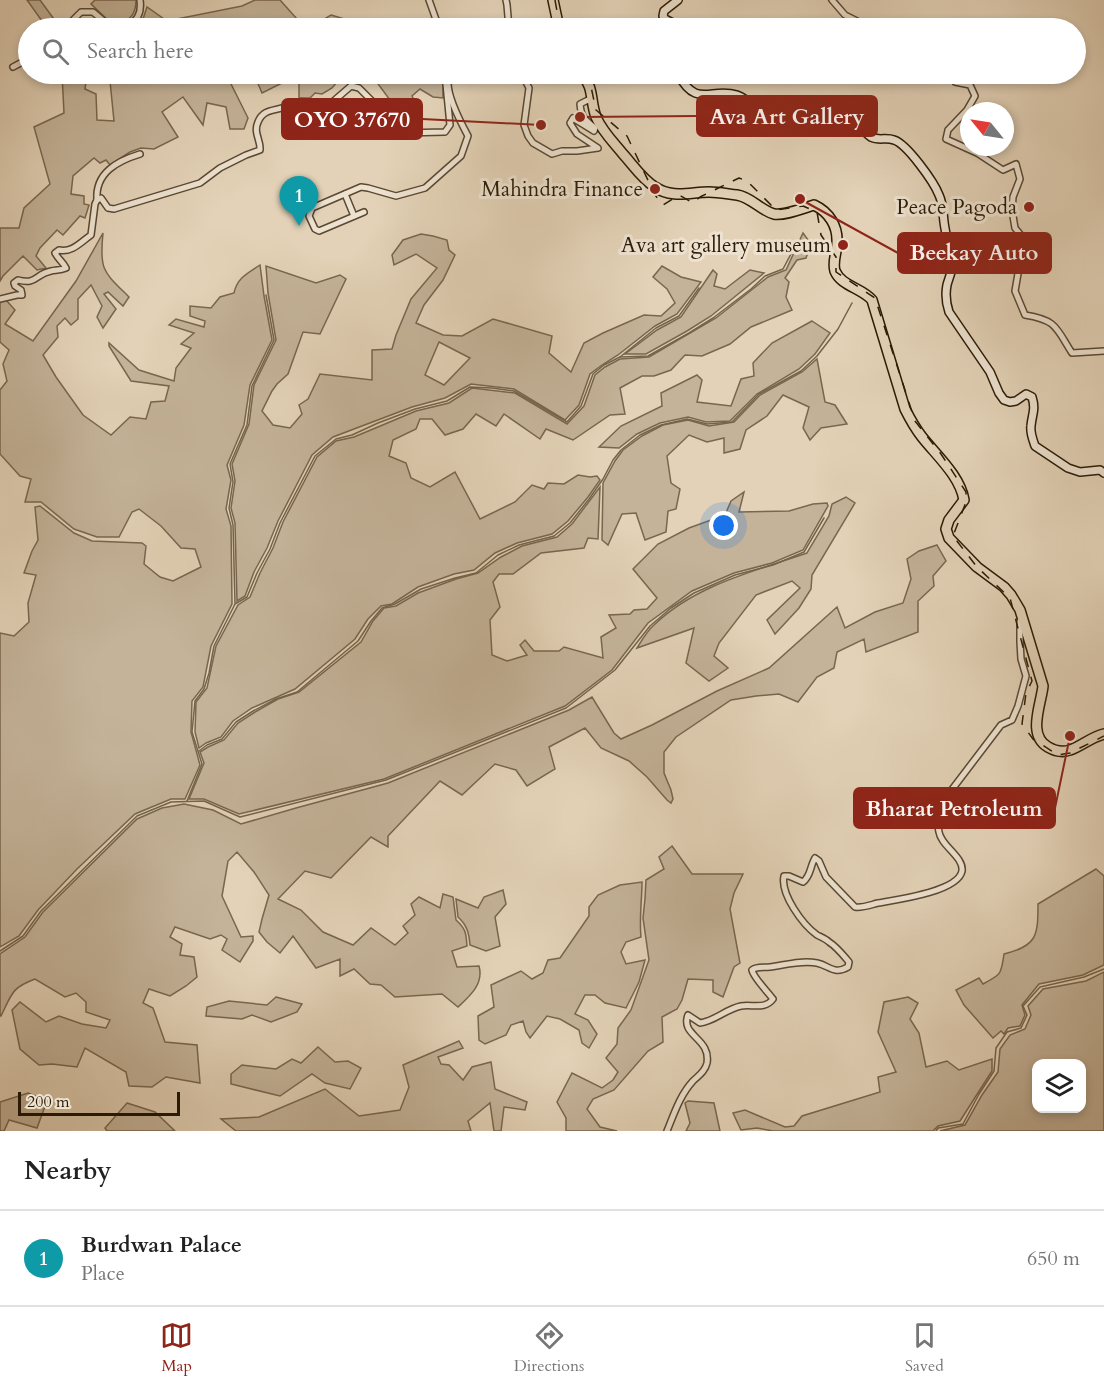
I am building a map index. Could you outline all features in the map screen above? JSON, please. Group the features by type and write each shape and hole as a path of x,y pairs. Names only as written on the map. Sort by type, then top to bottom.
{"highway":[{"path":"553,0 557,18"},
{"path":"589,84 597,117 608,136 645,179 657,189 684,195 708,192 740,195 774,214 814,205 823,209 835,227 837,243 834,269 847,284 867,294 872,300 905,409 912,423 963,492 964,500 949,520 946,529 949,538 977,567 1004,587 1020,610 1042,686 1036,728 1038,738 1053,750 1064,752 1074,749 1094,736 1104,734"}],"main road":[{"path":"664,18 664,11 678,0"},
{"path":"686,84 690,90 701,95 729,93 739,95 763,116 775,123 800,127 827,115 848,116 872,137 878,140 894,140 901,145 928,174 940,198 951,272 946,291 949,312 990,372 999,393 1010,402 1026,394 1032,397 1035,413 1030,428 1035,446 1068,468 1080,472 1100,470 1104,473"}],"street":[{"path":"138,18 140,0"},
{"path":"429,0 436,18"},
{"path":"506,0 508,18"},
{"path":"832,0 845,15 851,18"},
{"path":"75,18 81,12 93,12 100,18"},
{"path":"13,67 18,64"},
{"path":"97,200 101,198 108,208 114,209 201,183 220,168 260,150 256,129 264,113 298,102 309,103 317,107 329,105 351,86 359,88 387,114 393,128 402,133 445,132 450,125 446,84"},
{"path":"364,212 319,231 315,229 309,216 312,208 362,187 396,196 426,188 460,156 468,136 452,101 448,84"},
{"path":"527,84 529,88 524,125 533,143 552,154 598,148 577,134 570,123 573,118 594,131 596,128 585,120 581,113 580,104 592,98"},
{"path":"965,84 970,85 975,96 967,110 948,130 946,139 977,153 1004,170 1016,164 1020,179 1013,197 1012,210 1015,228 1020,234 1020,262 1015,291 1025,315 1041,317 1056,327 1072,353 1104,351"},
{"path":"0,299 22,296 21,290 14,283 18,280 33,282 41,275 66,268 55,253 59,250 65,252 71,250 91,235 97,192 102,177 114,165 140,154"},
{"path":"345,194 354,216"},
{"path":"667,1131 684,1092 706,1065 705,1046 694,1037 688,1028 686,1019 688,1015 700,1023 708,1022 739,1006 770,1004 773,999 765,987 752,975 755,967 818,963 836,971 848,968 849,962 844,956 829,941 816,934 791,906 783,881 784,876 804,882 808,878 815,858 819,861 826,877 855,907 861,908 916,897 937,890 958,878 962,871 961,863 942,840 938,821 947,796 1001,725 1012,720 1018,706 1026,676 1021,659 1020,610"}],"shaded area":[{"path":"27,0 40,0 53,18 40,18"},
{"path":"95,0 136,0 135,9 130,18 106,18 91,4"},
{"path":"255,0 280,0 296,18 182,18 242,6"},
{"path":"147,7 163,18 143,18"},
{"path":"331,15 341,18 326,18"},
{"path":"63,84 86,84 85,89 96,94 97,120 114,121 110,84 231,84 248,118 244,129 230,129 226,107 207,103 203,125 183,97 162,112 178,137 154,149 141,148 130,152 110,165 106,160 100,163 94,158 73,176 71,194 84,196 84,204 89,205 85,218 80,216 63,235 57,230 40,248 36,256 46,268 37,270 23,256 0,281 0,228 19,228 24,208 50,184 34,127 64,113"},
{"path":"258,84 280,84 262,93"},
{"path":"299,84 335,84 322,94 315,93 310,98 299,98"},
{"path":"378,84 443,84 443,98 433,97 420,89 412,96 421,113 404,119"},
{"path":"103,233 102,256 105,270 129,297 123,306 108,292 104,294 116,309 103,328 97,317 102,306 91,285 78,299 78,319 71,325 65,318 57,326 58,337 43,355 83,415 111,435 130,417 146,419 151,402 165,401 169,386 131,381 109,343 139,370 174,381 176,368 191,348 181,344 194,333 169,325 176,319 204,327 205,321 190,316 190,306 211,308 220,297 234,293 240,280 260,265 272,340 250,385 244,425 227,465 231,480 226,509 231,526 232,604 211,646 203,687 192,701 191,732 200,765 185,799 171,799 135,814 38,910 19,936 0,947 0,633 14,636 29,622 28,603 36,575 24,573 38,540 35,507 40,506 74,533 92,541 142,543 146,546 144,564 160,577 173,581 201,567 195,549 181,548 161,526 139,509 132,512 119,537 97,537 74,529 41,502 25,502 31,479 20,476 0,454 0,390 7,381 3,364 9,350 0,342 0,300 6,300 15,310 5,324 33,341 76,281"},
{"path":"803,233 811,244 806,258 797,260 785,278 789,282 786,297 792,310 751,327 730,344 702,356 685,355 671,370 654,376 642,376 620,388 625,414 610,415 573,440 546,429 540,439 504,414 496,426 476,414 463,429 445,435 432,419 420,419 416,429 393,440 389,456 406,463 411,478 430,487 455,472 480,519 515,502 532,485 544,489 548,483 564,484 578,475 597,476 600,480 568,521 552,534 517,543 495,553 474,570 454,574 418,587 392,604 381,606 368,619 355,639 295,689 252,708 233,721 221,737 199,748 195,732 196,702 207,688 216,646 238,605 250,597 283,522 317,457 336,441 354,437 416,411 449,403 472,388 515,393 567,424 584,406 595,375 620,359 649,357 716,318 768,277 786,270"},
{"path":"421,234 447,240 449,250 455,255 443,280 424,305 416,323 443,335 462,336 493,319 552,336 549,353 571,372 584,343 644,315 661,316 675,303 667,289 653,277 662,266 681,277 701,282 677,314 655,326 590,374 579,405 565,420 514,389 471,384 445,398 412,407 333,437 312,455 278,521 245,596 237,601 235,523 231,508 235,481 232,464 249,424 254,385 276,340 266,266 316,283 340,275 346,279 320,334 303,332 288,374 272,391 262,411 273,425 290,428 302,414 299,405 308,399 320,374 372,380 372,350 392,349 411,299 437,268 416,254 394,265 392,255 403,240","holes":["439,342 470,358 444,385 425,375"]},
{"path":"713,270 717,274 714,286 725,289 750,270 764,273 711,316 687,331 646,354 625,354 657,330 681,317"},
{"path":"812,321 830,333 815,354 799,369 757,394 730,421 706,422 688,417 660,423 637,434 619,448 599,447 621,426 662,406 661,393 697,375 702,380 697,402 731,406 741,379 754,376 753,363 772,343"},
{"path":"817,359 825,402 835,405 847,424 821,428 810,440 803,428 809,407 783,395 767,416 746,430 740,449 724,453 724,438 707,442 689,435 667,456 671,483 680,489 676,509 668,511 666,532 645,540 636,513 622,514 608,545 602,540 603,483 623,450 642,436 663,425 688,420 709,426 734,422 760,395 802,372"},
{"path":"600,487 598,539 588,538 584,548 541,553 513,574 499,574 493,582 500,607 490,620 492,655 507,661 527,655 520,645 525,640 534,651 559,651 564,647 603,658 601,637 616,628 609,615 630,614 634,610 647,609 657,598 633,569 658,544 689,528 725,515 731,501 744,492 739,512 789,511 813,504 827,503 828,506 803,550 772,563 734,573 692,591 648,623 612,670 565,706 384,779 239,814 204,799 189,799 204,763 200,752 224,740 238,723 255,712 278,699 299,692 361,642 373,621 384,608 396,606 418,593 478,573 522,546 557,537 572,524"},
{"path":"846,497 855,503 812,575 811,589 799,608 775,634 767,620 800,588 792,581 756,595 719,643 714,656 728,668 709,681 686,663 694,628 637,648 651,627 688,599 726,581 807,553 829,516 832,504"},
{"path":"937,545 946,561 933,576 934,586 918,601 918,632 866,652 864,639 837,652 834,668 817,677 798,702 779,694 731,700 676,737 664,752 664,773 671,790 673,799 671,803 629,761 601,748 585,728 549,747 555,769 527,786 516,770 495,764 462,795 440,781 388,836 388,847 371,837 331,878 305,871 278,899 301,910 323,932 353,945 371,928 395,945 408,933 403,926 415,915 411,904 419,897 440,908 443,894 453,897 456,920 465,932 467,946 452,951 457,967 479,966 480,972 475,989 458,1007 442,994 395,997 381,985 370,984 354,969 340,976 340,959 316,968 293,936 280,953 259,932 269,895 237,852 228,861 222,896 241,937 253,936 253,941 240,962 222,950 227,939 221,935 210,939 175,927 170,937 182,944 180,955 194,957 197,977 170,996 149,989 143,1003 153,1008 165,1042 197,1045 200,1083 166,1077 152,1087 129,1086 126,1072 85,1048 77,1067 39,1065 20,1049 12,1010 20,1002 46,1022 59,1016 82,1024 106,1028 110,1020 86,1012 86,1002 76,993 65,997 35,979 21,985 13,993 1,1016 0,954 25,937 43,912 137,819 162,808 184,804 213,810 241,824 388,783 569,710 592,697 614,733 621,739 769,668 837,607 845,628 875,612 903,603 911,579 907,559 919,551"},
{"path":"672,846 692,874 743,874 734,893 730,909 740,963 734,967 723,997 713,992 713,980 688,979 677,1009 662,1017 663,1042 648,1051 614,1090 593,1099 587,1109 600,1127 617,1131 566,1131 566,1118 557,1102 572,1073 602,1088 613,1080 618,1072 606,1058 617,1044 618,1028 631,1010 649,960 643,918 646,880 664,869 659,857"},
{"path":"1096,869 1104,876 1104,965 1083,975 1039,984 1022,1005 1025,1015 1020,1026 1008,1028 1004,1034 1001,1031 993,1038 964,1005 956,990 979,978 983,984 997,975 1001,970 1004,954 1023,947 1033,938 1036,932 1038,904"},
{"path":"642,882 641,937 626,942 621,952 626,964 645,960 639,982 626,1008 605,1003 595,995 585,995 575,1014 588,1020 597,1034 589,1048 582,1043 579,1030 560,1019 547,1016 530,1038 523,1021 511,1025 506,1035 485,1044 479,1040 478,1016 494,1007 491,985 521,971 532,979 543,973 548,960 560,958 589,916 589,907 598,895 620,885"},
{"path":"503,890 506,904 495,917 500,946 486,951 470,945 464,923 458,917 456,899 478,908 484,897"},
{"path":"1104,972 1104,1131 940,1131 965,1125 998,1072 1000,1049 1010,1035 1025,1029 1031,1015 1028,1006 1043,989 1086,981"},
{"path":"276,997 302,1004 297,1012 271,1022 252,1015 242,1019 206,1016 207,1007 229,1001 267,1005"},
{"path":"908,997 918,1003 910,1019 919,1033 926,1067 947,1061 959,1070 992,1059 992,1071 960,1121 938,1126 933,1131 773,1131 757,1128 741,1130 733,1113 745,1110 785,1127 794,1126 802,1116 880,1092 878,1077 896,1072 878,1032 884,1002"},
{"path":"459,1041 463,1048 438,1057 441,1064 449,1065 463,1080 472,1067 491,1062 495,1089 527,1102 525,1110 504,1107 501,1131 494,1131 490,1103 468,1121 471,1131 236,1131 221,1119 259,1117 325,1089 359,1116 400,1110 409,1087 403,1065"},
{"path":"318,1047 335,1062 348,1061 361,1068 350,1089 325,1083 312,1074 280,1096 231,1084 231,1074 242,1065 276,1069 292,1059 301,1063"},
{"path":"28,1093 47,1101 37,1128 9,1120 4,1131 0,1131 0,1102"},
{"path":"688,1101 714,1103 720,1131 686,1131 690,1123 685,1103"},
{"path":"127,1103 155,1112 175,1131 107,1131 105,1128"}],"waterway":[{"path":"620,357 648,356 689,333 713,318 765,276 783,269 792,252"},
{"path":"187,801 202,764 192,732 195,701 204,689 214,646 235,604 247,597 280,523 315,456 336,439 352,435 415,409 447,401 470,387 514,391 567,422 581,406 593,374 620,357 656,328 679,316 699,288"},
{"path":"235,603 233,525 229,508 233,482 230,464 247,425 252,386 274,340 266,295"},
{"path":"199,751 222,739 236,722 253,711 276,699 297,692 358,641 382,608 395,604 421,589 476,573 498,555 519,545 554,536 570,523 589,499 621,450 640,435 661,425 687,419 707,424 732,422 759,394 801,371 817,356 838,329 852,303"},
{"path":"0,951 23,936 41,911 137,816 171,802 204,801 240,817 386,780 566,708 615,670 650,626 671,608 694,593 735,575 773,565 804,552 824,518"},
{"path":"936,1131 938,1128 963,1124 994,1071 996,1048 1007,1032 1021,1028 1027,1015 1023,1006 1040,987 1084,977 1104,969"}],"railway":[{"path":"555,0 558,18"},
{"path":"590,84 596,110 627,136 655,195 663,205 679,195 693,203 700,197 739,178 747,181 776,210 803,206 817,212 821,235 836,257 836,272 875,298 915,421 941,454 966,492 966,502 953,536 977,567 1010,598 1032,681 1026,693 1022,724 1033,739 1058,755 1070,753 1104,736"}],"place":[{"name":"Ava Art Gallery","path":"580,117"},
{"name":"OYO 37670","path":"541,125"},
{"name":"Mahindra Finance","path":"655,189"},
{"name":"Beekay Auto","path":"800,199"},
{"name":"Peace Pagoda","path":"1029,207"},
{"name":"Burdwan Palace","path":"299,226"},
{"name":"Ava art gallery museum","path":"843,245"},
{"name":"Bharat Petroleum","path":"1070,736"}]}
